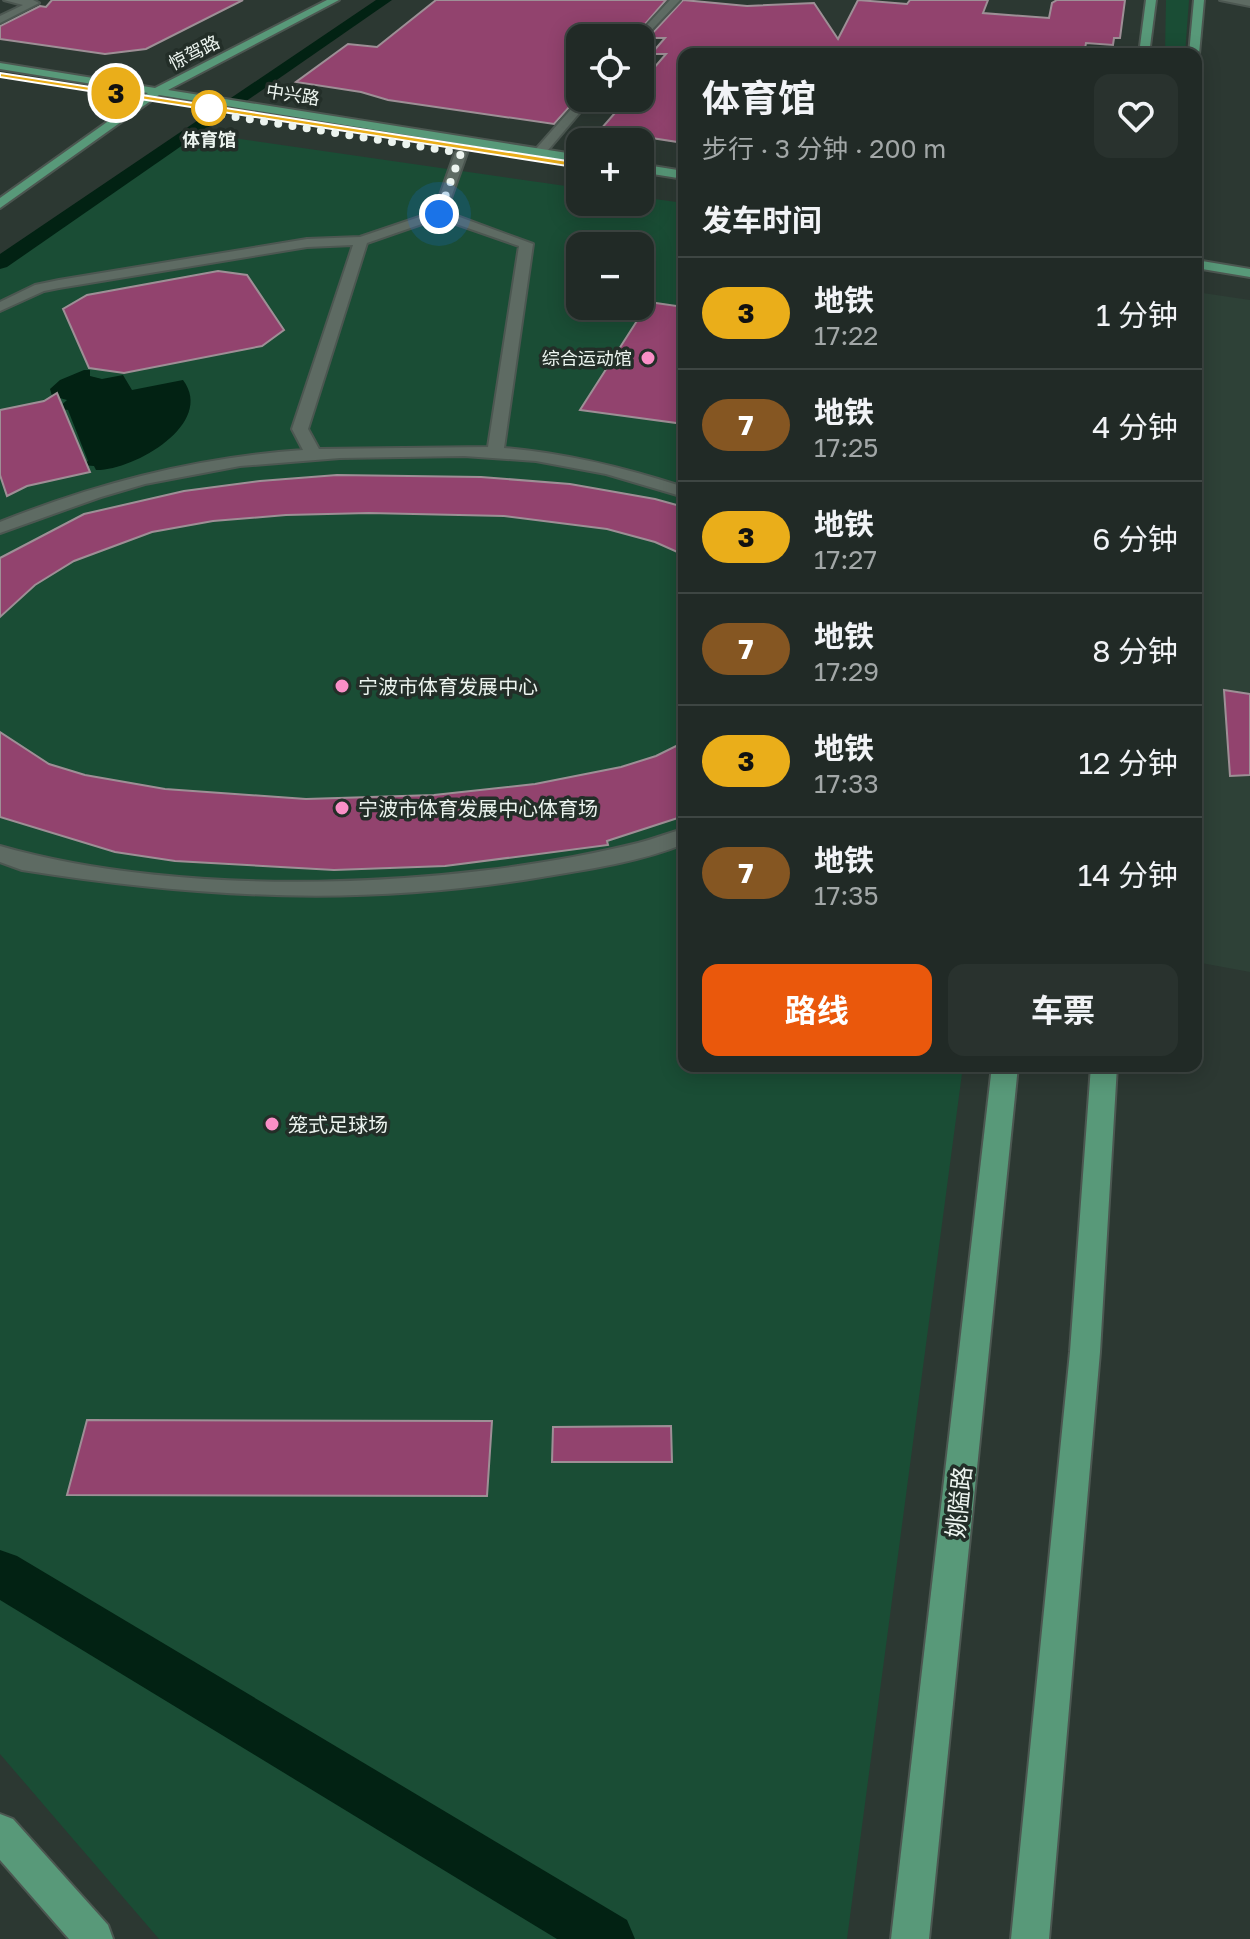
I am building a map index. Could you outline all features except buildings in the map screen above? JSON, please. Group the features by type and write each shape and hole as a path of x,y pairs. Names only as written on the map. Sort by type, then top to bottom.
{"main road":[{"name":"惊驾路","path":"0,204 159,90 332,0"},
{"path":"1145,48 1151,0"},
{"path":"1195,48 1199,0"},
{"name":"惊驾路","path":"88,124 140,87 264,22"},
{"name":"中兴路","path":"0,66 566,157"},
{"name":"中兴路","path":"118,103 141,102 566,170"},
{"path":"654,170 678,174"},
{"path":"654,183 678,186"},
{"path":"1202,254 1250,262"},
{"path":"1202,265 1250,273"},
{"name":"姚隘路","path":"910,1939 1004,1072"},
{"path":"1030,1939 1085,1352 1104,1072"},
{"path":"0,1832 94,1939"}],"street":[{"path":"9,0 37,2"},
{"path":"653,24 675,0"},
{"path":"1225,0 1250,3"},
{"path":"0,20 37,2"},
{"path":"539,153 575,112"},
{"path":"439,214 461,153"},
{"path":"0,307 40,288 307,243 361,241 439,214 526,244 495,452"},
{"path":"313,453 300,429 361,241"},
{"path":"0,528 40,511 147,477 209,465 313,453 495,452 540,457 678,491"},
{"path":"0,854 36,864 194,885 265,889 363,887 536,871 678,839"}],"shaded area":[{"path":"1166,0 1189,0 1185,48 1165,48"},
{"name":"宁波市体育发展中心","path":"198,133 566,186 566,216 654,216 654,199 678,202 678,1072 962,1072 847,1939 159,1939 0,1754 0,268"},
{"path":"1202,293 1250,300 1250,972 1202,963"},
{"path":"90,370 90,376 102,379 123,375 132,390 183,380 190,397 189,413 166,442 130,463 96,470 94,466 81,465 88,461 68,410 58,408 67,400 52,396 50,389 60,380"}],"waterway":[{"path":"0,263 385,0"},
{"path":"0,1573 608,1939"}],"metro line":[{"name":"3","path":"0,75 566,163"}],"place":[{"name":"体育馆","path":"209,108"},
{"name":"综合运动馆","path":"648,358"},
{"name":"宁波市体育发展中心","path":"342,686"},
{"name":"宁波市体育发展中心体育场","path":"342,808"},
{"name":"笼式足球场","path":"272,1124"}],"route":[{"path":"209,108 217,114 461,153 439,214"}]}
